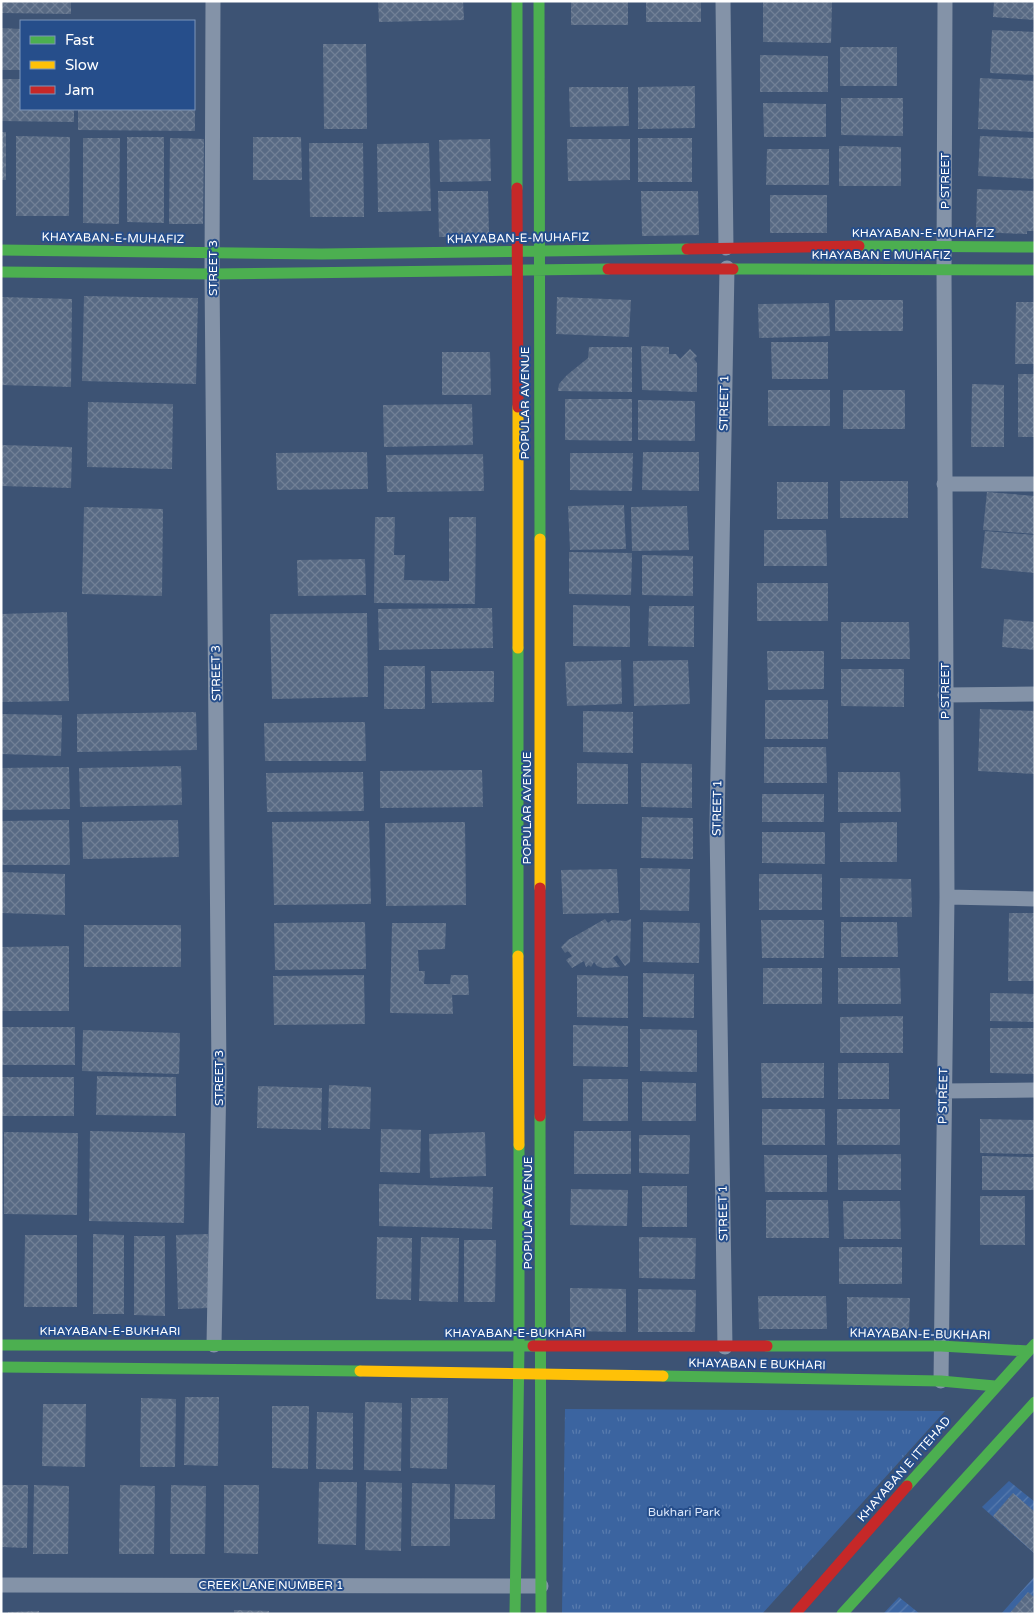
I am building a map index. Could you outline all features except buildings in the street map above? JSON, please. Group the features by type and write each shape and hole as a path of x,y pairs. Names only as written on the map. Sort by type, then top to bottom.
{"street":[{"name":"STREET 3","path":"213,1 212,274 220,1075 214,1345"},
{"name":"POPULAR AVENUE","path":"515,1614 519,1346 517,1"},
{"name":"POPULAR AVENUE","path":"539,1 542,1346 542,1586 540,1614"},
{"path":"723,1 726,248"},
{"name":"P STREET","path":"941,1380 943,1092 947,897 944,484 944,269 946,247 945,1"},
{"name":"KHAYABAN-E-MUHAFIZ","path":"1,250 213,254 516,252 726,248 1035,247"},
{"path":"1,272 212,274 727,268"},
{"name":"KHAYABAN E MUHAFIZ","path":"727,268 1035,270"},
{"name":"STREET 1","path":"725,1347 717,826 727,268"},
{"path":"944,484 1035,484"},
{"path":"945,695 1035,694"},
{"path":"947,897 1035,899"},
{"path":"943,1092 1035,1090"},
{"name":"KHAYABAN-E-BUKHARI","path":"1,1345 941,1346 1031,1348"},
{"name":"KHAYABAN E ITTEHAD","path":"795,1614 995,1386 1031,1348"},
{"path":"1,1367 213,1368 518,1374"},
{"name":"KHAYABAN E BUKHARI","path":"518,1374 941,1380 995,1386"},
{"path":"842,1614 1035,1402"},
{"name":"CREEK LANE NUMBER 1","path":"1,1585 542,1586"}],"green space":[{"name":"Bukhari Park","path":"565,1409 945,1411 762,1614 562,1614"},
{"path":"1009,1481 1035,1502 1035,1554 982,1507"},
{"path":"1035,1576 1035,1614 1001,1614"},
{"path":"899,1597 920,1614 883,1614"}],"traffic: fast":[{"path":"517,1 517,188"},
{"path":"539,1 540,539"},
{"path":"859,246 1035,247"},
{"path":"1,250 322,254 687,249"},
{"path":"1,272 212,274 608,269"},
{"path":"733,269 1035,270"},
{"path":"518,648 518,956"},
{"path":"540,1116 541,1614"},
{"path":"515,1614 519,1346 519,1145"},
{"path":"907,1486 1035,1344"},
{"path":"1,1345 533,1346"},
{"path":"767,1346 941,1346 1028,1351"},
{"path":"1,1367 360,1371"},
{"path":"663,1376 941,1381 995,1386"},
{"path":"842,1614 1035,1402"}],"traffic: slow":[{"path":"518,407 518,648"},
{"path":"540,539 540,888"},
{"path":"518,956 519,1145"},
{"path":"360,1371 663,1376"}],"traffic: jam":[{"path":"517,188 518,407"},
{"path":"687,249 859,246"},
{"path":"608,269 733,269"},
{"path":"540,888 540,1116"},
{"path":"533,1346 767,1346"},
{"path":"795,1614 907,1486"}]}
